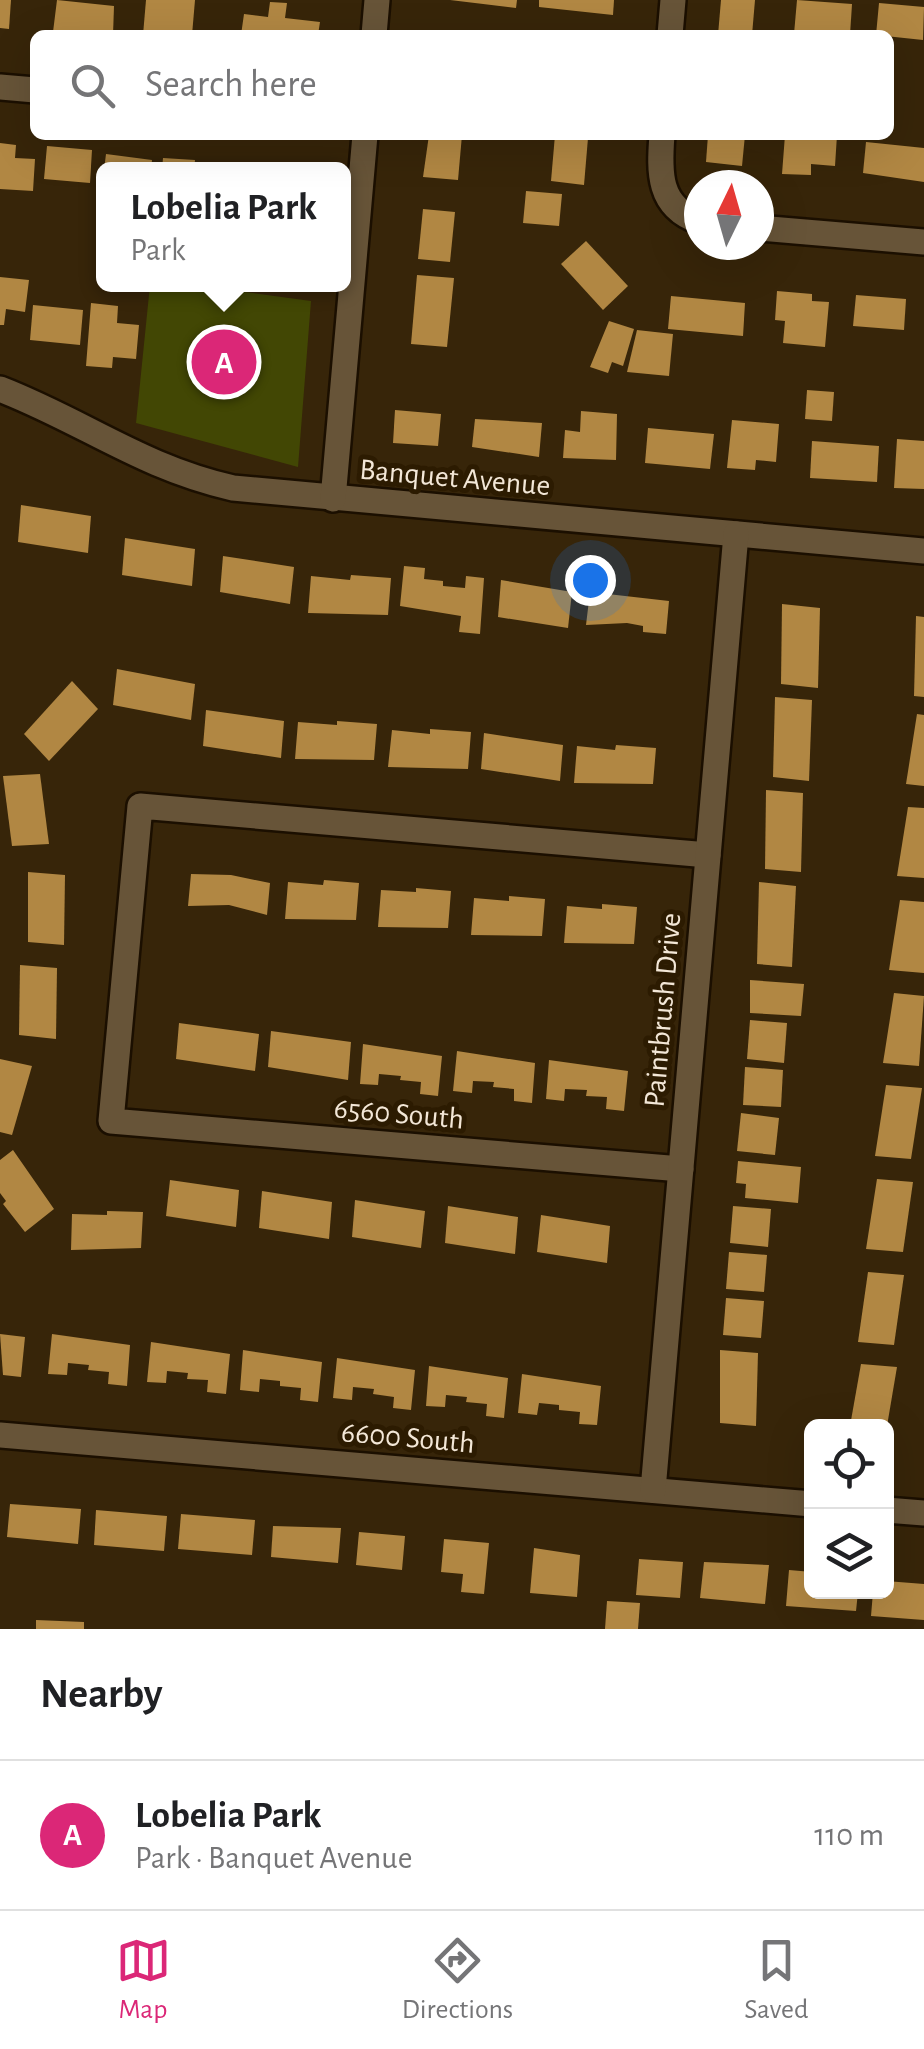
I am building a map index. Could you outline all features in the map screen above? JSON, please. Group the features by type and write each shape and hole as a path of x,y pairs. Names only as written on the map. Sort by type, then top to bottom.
{"street":[{"path":"375,30 378,0"},
{"path":"671,30 674,0"},
{"path":"0,87 30,90"},
{"path":"333,499 366,140"},
{"path":"662,140 660,172 672,205 684,212"},
{"path":"774,229 924,242"},
{"name":"Banquet Avenue","path":"0,390 168,470 233,488 924,551"},
{"name":"Paintbrush Drive","path":"653,1490 736,534"},
{"name":"6560 South","path":"681,1170 111,1121 140,806 708,855"},
{"name":"6600 South","path":"0,1436 804,1503"},
{"path":"894,1511 924,1513"}],"green space":[{"path":"149,292 244,292 311,301 298,467 136,423"}],"building":[{"path":"0,0 11,0 9,29 0,28"},
{"path":"57,0 114,6 113,30 53,30"},
{"path":"146,0 195,0 192,30 143,30"},
{"path":"450,0 517,0 516,8"},
{"path":"539,0 614,0 613,15 539,7"},
{"path":"721,0 755,0 752,30 718,30"},
{"path":"797,0 852,4 850,30 794,30"},
{"path":"270,2 287,3 285,18 320,22 319,30 242,30 244,14 268,17"},
{"path":"879,3 924,7 923,40 894,37 894,30 876,30"},
{"path":"428,140 462,140 458,180 423,177"},
{"path":"555,140 588,140 584,185 551,181"},
{"path":"708,140 745,140 742,166 706,162"},
{"path":"785,140 837,140 835,166 811,164 811,175 782,174"},
{"path":"866,142 924,148 924,182 863,173"},
{"path":"0,143 16,145 15,158 35,159 33,191 0,189"},
{"path":"47,146 92,150 90,183 44,179"},
{"path":"106,154 152,160 152,162 105,162"},
{"path":"163,158 195,160 195,162 163,162"},
{"path":"526,191 562,194 559,226 523,223"},
{"path":"423,209 455,212 450,262 418,259"},
{"path":"586,241 628,286 603,310 561,264"},
{"path":"417,275 454,278 447,347 411,344"},
{"path":"0,277 29,280 25,312 6,309 4,325 0,325"},
{"path":"777,291 812,294 812,301 829,302 825,347 783,343 785,321 775,320"},
{"path":"856,295 906,299 904,330 853,326"},
{"path":"671,296 745,303 743,336 668,329"},
{"path":"91,303 118,306 117,323 139,325 136,359 113,357 112,368 86,366"},
{"path":"33,305 83,310 80,345 30,340"},
{"path":"609,321 634,329 623,366 612,362 608,373 590,367"},
{"path":"637,330 673,334 669,376 627,372"},
{"path":"807,390 834,392 832,421 805,419"},
{"path":"395,410 441,414 438,446 393,443"},
{"path":"581,411 617,414 616,460 563,458 565,430 580,432"},
{"path":"475,419 542,423 539,457 472,447"},
{"path":"732,420 779,424 776,462 756,460 755,470 727,468"},
{"path":"648,428 714,434 710,469 645,463"},
{"path":"897,439 924,441 924,489 894,488"},
{"path":"812,441 879,446 877,482 810,478"},
{"path":"21,505 91,516 88,553 18,542"},
{"path":"125,538 195,549 192,586 122,575"},
{"path":"223,556 294,567 290,604 220,592"},
{"path":"404,566 425,568 424,579 443,581 443,586 465,588 466,576 484,578 480,634 459,632 461,616 400,606"},
{"path":"351,575 391,578 388,615 308,613 311,576 350,580"},
{"path":"501,580 572,592 568,628 498,617"},
{"path":"590,592 669,601 666,634 643,632 643,626 627,623 586,625"},
{"path":"782,604 820,608 818,688 781,684"},
{"path":"916,616 924,617 924,697 914,696"},
{"path":"117,669 195,684 191,720 113,705"},
{"path":"72,681 98,709 49,761 24,734"},
{"path":"775,697 812,700 809,781 773,777"},
{"path":"206,710 284,721 281,758 203,746"},
{"path":"917,714 924,715 924,786 906,784"},
{"path":"337,721 377,724 374,760 295,759 298,722 337,725"},
{"path":"430,729 471,732 468,769 388,767 392,730 430,734"},
{"path":"484,733 563,745 560,781 481,769"},
{"path":"616,745 656,748 653,784 574,783 577,746 615,750"},
{"path":"40,774 49,844 12,846 3,776"},
{"path":"766,790 803,793 801,872 765,869"},
{"path":"908,807 924,808 924,878 897,876"},
{"path":"28,872 65,875 64,945 28,942"},
{"path":"191,874 231,875 270,883 267,915 229,905 188,906"},
{"path":"324,880 359,883 356,920 285,919 288,882 323,885"},
{"path":"759,882 796,886 792,967 757,964"},
{"path":"416,888 451,891 448,928 378,927 381,890 416,892"},
{"path":"509,896 545,899 542,936 471,935 474,898 509,901"},
{"path":"900,900 924,902 924,973 889,970"},
{"path":"602,904 637,907 634,944 564,943 567,906 602,909"},
{"path":"20,965 57,968 56,1039 19,1035"},
{"path":"750,980 804,984 801,1016 750,1013"},
{"path":"894,993 924,996 919,1066 883,1063"},
{"path":"750,1020 787,1023 784,1063 747,1059"},
{"path":"179,1023 259,1034 255,1071 176,1059"},
{"path":"271,1031 351,1042 348,1080 268,1067"},
{"path":"363,1044 442,1056 438,1096 420,1094 421,1082 400,1080 401,1076 379,1074 378,1085 360,1084"},
{"path":"457,1051 535,1063 532,1103 514,1101 514,1089 493,1087 494,1082 473,1081 472,1093 453,1091"},
{"path":"0,1059 32,1066 12,1135 0,1132"},
{"path":"549,1060 628,1071 624,1111 606,1109 607,1097 586,1096 587,1090 565,1089 564,1101 546,1099"},
{"path":"745,1067 783,1070 781,1107 743,1105"},
{"path":"886,1085 922,1088 911,1159 875,1156"},
{"path":"741,1113 779,1118 775,1155 737,1151"},
{"path":"13,1150 54,1209 25,1232 3,1204 6,1201 0,1193 0,1160"},
{"path":"738,1161 801,1167 798,1203 745,1198 746,1184 736,1183"},
{"path":"877,1179 913,1182 903,1252 866,1249"},
{"path":"170,1180 239,1190 236,1227 166,1216"},
{"path":"262,1191 332,1202 329,1239 259,1228"},
{"path":"355,1200 425,1211 421,1248 352,1237"},
{"path":"448,1206 518,1217 515,1254 445,1243"},
{"path":"733,1206 771,1209 768,1247 730,1243"},
{"path":"107,1211 143,1212 141,1248 71,1250 72,1214 107,1215"},
{"path":"541,1215 610,1226 607,1263 537,1252"},
{"path":"729,1252 767,1255 764,1292 726,1289"},
{"path":"868,1272 904,1275 894,1345 858,1342"},
{"path":"726,1298 764,1301 761,1338 723,1335"},
{"path":"0,1334 25,1337 21,1377 3,1375"},
{"path":"52,1334 130,1345 127,1386 108,1384 109,1372 88,1370 89,1365 68,1363 67,1375 48,1374"},
{"path":"151,1342 230,1354 226,1394 207,1392 208,1380 187,1379 188,1373 167,1371 166,1383 147,1382"},
{"path":"243,1350 322,1362 318,1402 300,1400 301,1388 280,1386 280,1381 260,1379 259,1392 240,1390"},
{"path":"720,1350 758,1353 756,1426 720,1423"},
{"path":"337,1358 415,1370 411,1410 393,1408 394,1397 373,1394 374,1389 353,1387 352,1400 333,1398"},
{"path":"861,1364 897,1367 888,1419 851,1419"},
{"path":"429,1366 508,1378 504,1418 486,1416 487,1404 466,1402 467,1397 446,1395 445,1407 426,1406"},
{"path":"522,1374 601,1386 597,1425 579,1424 580,1412 559,1410 559,1405 539,1403 537,1415 518,1413"},
{"path":"10,1504 81,1509 78,1544 7,1537"},
{"path":"96,1510 167,1516 164,1551 94,1545"},
{"path":"181,1514 255,1520 252,1555 178,1549"},
{"path":"273,1526 341,1528 338,1563 271,1557"},
{"path":"359,1532 405,1536 402,1570 356,1565"},
{"path":"444,1539 489,1543 484,1594 461,1592 463,1574 441,1572"},
{"path":"534,1548 580,1555 577,1597 530,1593"},
{"path":"639,1559 683,1562 680,1598 636,1595"},
{"path":"704,1562 769,1565 765,1604 700,1598"},
{"path":"789,1570 804,1571 804,1599 857,1599 856,1611 786,1606"},
{"path":"894,1582 924,1584 924,1620 871,1616 872,1599 894,1599"},
{"path":"607,1601 640,1603 638,1629 605,1629"},
{"path":"36,1620 84,1622 84,1629 36,1629"}],"place":[{"name":"Lobelia Park","path":"224,362"}]}
